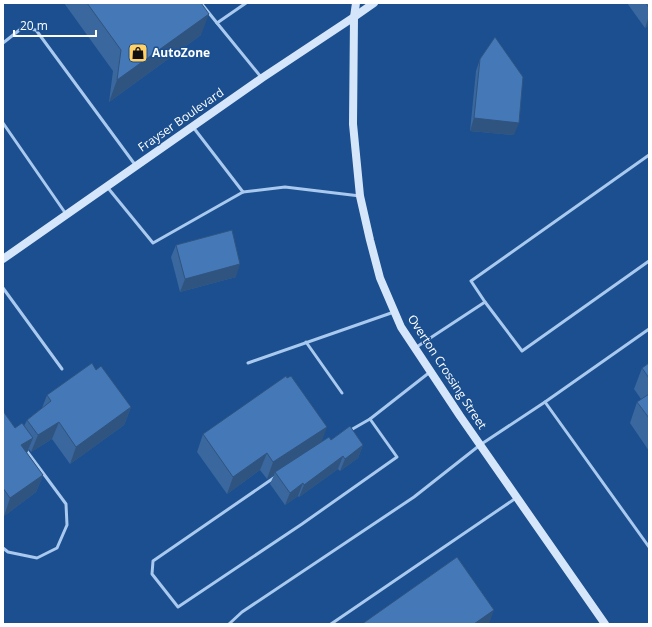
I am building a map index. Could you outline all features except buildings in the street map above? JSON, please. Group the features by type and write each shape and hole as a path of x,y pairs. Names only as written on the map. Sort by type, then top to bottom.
{"main road":[{"name":"Overton Crossing Street","path":"356,3 354,17 353,124 360,196 380,278 401,327 430,372 606,624"},
{"name":"Frayser Boulevard","path":"3,259 262,78 374,3"}],"lane":[{"path":"201,3 262,78"},
{"path":"217,23 246,3"},
{"path":"3,43 22,28 36,30 136,166"},
{"path":"3,123 66,214"},
{"path":"193,127 243,192"},
{"path":"649,155 472,281 485,302 522,351 649,261"},
{"path":"106,186 153,243 243,192 284,187 360,196"},
{"path":"3,288 62,369"},
{"path":"415,348 485,302"},
{"path":"248,363 395,312"},
{"path":"229,624 242,612 414,497 480,445 545,402 649,329"},
{"path":"306,342 342,393"},
{"path":"345,433 370,419 430,372"},
{"path":"545,402 649,547"},
{"path":"281,473 153,561 152,574 178,607 302,524 397,457 370,419"},
{"path":"3,548 8,552 37,558 57,548 67,525 66,504 22,444"},
{"path":"331,624 517,498"}],"place":[{"name":"AutoZone","path":"138,53"}]}
